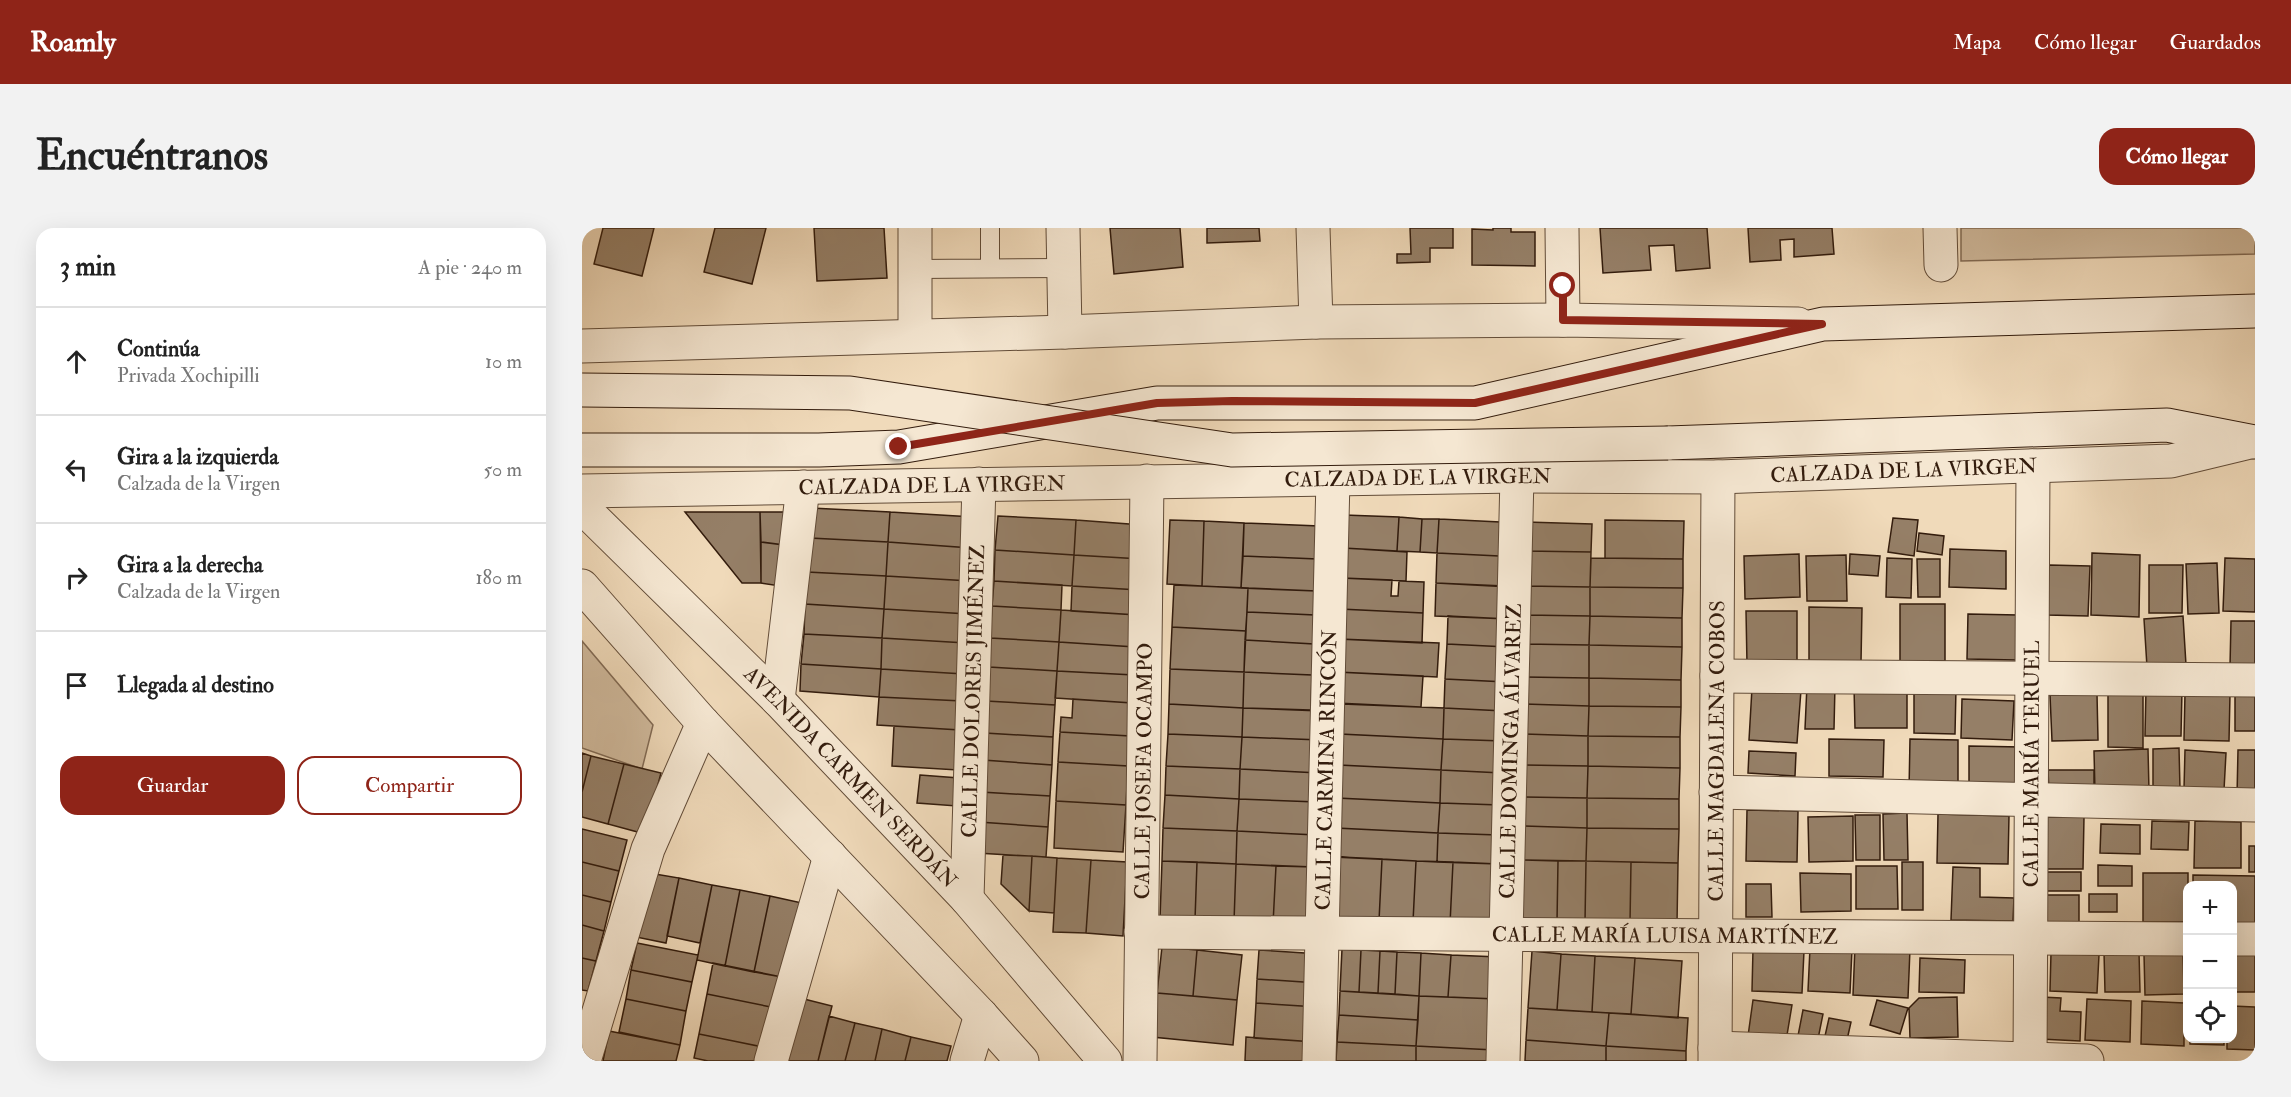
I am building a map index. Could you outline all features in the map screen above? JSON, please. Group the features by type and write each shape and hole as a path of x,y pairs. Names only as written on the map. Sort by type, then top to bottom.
{"street":[{"path":"915,228 917,269 915,335"},
{"path":"1063,228 1065,332"},
{"path":"1313,228 1316,322"},
{"path":"1562,228 1563,320"},
{"path":"1940,228 1941,265"},
{"name":"CALZADA DE LA VIRGEN","path":"582,346 1316,322 1563,320 1822,324 2255,311"},
{"name":"CALZADA DE LA VIRGEN","path":"582,450 819,450 899,447 1157,403 1232,401 1475,403 1822,324"},
{"name":"CALZADA DE LA VIRGEN","path":"582,390 850,393 1232,450 1668,443 2166,425 2252,442"},
{"name":"CALZADA DE LA VIRGEN","path":"582,491 1517,476 1718,477 2171,461 2252,442"},
{"name":"CALLE MARÍA TERUEL","path":"2030,1060 2033,466"},
{"name":"CALLE DOMINGA ÁLVAREZ","path":"1503,1061 1517,476"},
{"name":"CALLE MAGDALENA COBOS","path":"1715,1054 1718,477"},
{"name":"CALLE CARMINA RINCÓN","path":"1319,1061 1333,479"},
{"name":"CALLE JOSEFA OCAMPO","path":"1140,1061 1147,481"},
{"name":"CALLE DOLORES JIMÉNEZ","path":"967,899 979,484"},
{"path":"778,700 803,487"},
{"name":"AVENIDA CARMEN SERDÁN","path":"582,507 778,700 967,899 1105,1061"},
{"path":"582,586 703,723 1022,1061"},
{"path":"1717,676 2255,680"},
{"path":"584,1061 648,849 703,723"},
{"path":"1716,792 2255,805"},
{"path":"771,1061 830,856"},
{"name":"CALLE MARÍA LUISA MARTÍNEZ","path":"1141,932 2183,939"},
{"path":"2237,939 2255,939"},
{"path":"967,1061 981,1015"},
{"path":"1715,1054 2087,1061"}],"lane":[{"path":"990,228 990,268"},
{"path":"917,269 1065,268"}],"shaded area":[{"path":"1961,228 2255,228 2255,254 1961,261"},
{"path":"582,641 653,725 642,769 582,748"}],"building":[{"path":"603,228 654,228 642,276 594,264"},
{"path":"715,228 766,228 752,284 704,272"},
{"path":"814,228 884,228 887,278 817,281"},
{"path":"1110,228 1180,228 1183,267 1114,274"},
{"path":"1207,228 1259,228 1260,241 1207,243"},
{"path":"1410,228 1453,228 1453,248 1430,248 1430,262 1397,263 1397,254 1411,254"},
{"path":"1493,228 1511,228 1511,232 1535,232 1535,266 1472,265 1472,229 1493,230"},
{"path":"1600,228 1707,228 1710,268 1676,271 1674,245 1649,246 1651,270 1603,273"},
{"path":"1748,228 1832,228 1834,254 1794,257 1794,239 1780,240 1781,260 1750,262"},
{"path":"811,508 890,512 888,542 810,538"},
{"path":"685,512 760,512 761,583 742,583"},
{"path":"760,512 788,512 784,545 761,542"},
{"path":"890,512 973,517 971,548 888,542"},
{"path":"1344,515 1399,517 1397,551 1343,548"},
{"path":"998,516 1076,520 1074,555 995,550"},
{"path":"1399,517 1422,519 1420,552 1397,551"},
{"path":"1893,518 1918,520 1914,556 1888,552"},
{"path":"1422,519 1439,519 1437,553 1420,552"},
{"path":"1439,519 1500,522 1499,556 1437,553"},
{"path":"1076,520 1142,525 1141,559 1074,555"},
{"path":"1170,520 1204,521 1202,586 1167,584"},
{"path":"1605,520 1684,521 1683,559 1605,558"},
{"path":"1204,521 1244,523 1241,588 1202,586"},
{"path":"1526,522 1592,524 1591,552 1525,551"},
{"path":"1244,523 1319,526 1317,559 1243,556"},
{"path":"1919,533 1944,536 1942,555 1917,551"},
{"path":"810,538 888,542 886,576 807,572"},
{"path":"761,542 784,545 780,586 761,583"},
{"path":"888,542 971,548 970,581 886,576"},
{"path":"1343,548 1407,552 1406,581 1342,578"},
{"path":"1950,549 2006,551 2006,589 1949,587"},
{"path":"995,550 1074,555 1072,586 994,581"},
{"path":"1525,551 1591,552 1590,587 1525,586"},
{"path":"1437,553 1499,556 1505,586 1436,583"},
{"path":"2092,553 2140,555 2139,617 2091,615"},
{"path":"1799,554 1800,597 1745,599 1744,556"},
{"path":"1850,554 1880,556 1878,576 1849,574"},
{"path":"1074,555 1141,559 1139,590 1072,586"},
{"path":"1846,555 1847,601 1807,601 1806,556"},
{"path":"1243,556 1317,559 1316,591 1241,588"},
{"path":"1591,558 1683,559 1683,588 1590,587"},
{"path":"1887,558 1912,559 1911,598 1886,597"},
{"path":"2225,558 2255,559 2255,612 2223,611"},
{"path":"1917,559 1940,559 1940,597 1918,597"},
{"path":"2217,563 2219,613 2188,614 2186,564"},
{"path":"2049,565 2090,566 2088,616 2047,615"},
{"path":"2149,565 2183,565 2182,613 2149,613"},
{"path":"807,572 886,576 884,609 805,604"},
{"path":"886,576 970,581 968,614 884,609"},
{"path":"1342,578 1392,580 1391,596 1398,596 1399,581 1424,582 1423,613 1340,609"},
{"path":"994,581 1062,585 1061,610 992,606"},
{"path":"1436,583 1510,587 1508,619 1435,616"},
{"path":"1174,585 1248,588 1246,631 1172,627"},
{"path":"1072,586 1139,590 1137,615 1071,611"},
{"path":"1525,586 1590,587 1590,616 1525,615"},
{"path":"1590,587 1683,588 1682,618 1590,616"},
{"path":"1248,588 1316,591 1315,615 1247,612"},
{"path":"805,604 884,609 882,638 804,634"},
{"path":"1900,604 1945,604 1945,661 1900,661"},
{"path":"992,606 1061,610 1059,642 990,638"},
{"path":"1809,607 1862,608 1861,662 1809,661"},
{"path":"884,609 968,614 966,643 882,638"},
{"path":"1340,609 1423,613 1422,643 1339,639"},
{"path":"1061,610 1137,615 1135,647 1059,642"},
{"path":"1746,611 1797,611 1797,663 1747,664"},
{"path":"1247,612 1315,615 1314,644 1245,640"},
{"path":"1968,614 2018,615 2017,660 1967,659"},
{"path":"1525,615 1590,616 1589,645 1524,644"},
{"path":"1448,616 1508,619 1507,647 1447,644"},
{"path":"1590,616 1682,618 1682,647 1589,645"},
{"path":"2183,616 2186,665 2147,667 2144,619"},
{"path":"2231,621 2255,621 2255,668 2230,667"},
{"path":"1172,627 1246,631 1244,672 1170,669"},
{"path":"804,634 882,638 881,669 801,664"},
{"path":"882,638 966,643 964,674 881,669"},
{"path":"990,638 1059,642 1057,671 989,667"},
{"path":"1339,639 1439,643 1437,677 1337,672"},
{"path":"1245,640 1314,644 1312,675 1244,672"},
{"path":"1059,642 1135,647 1134,675 1057,671"},
{"path":"1447,644 1507,647 1506,682 1445,679"},
{"path":"1524,644 1589,645 1589,678 1523,677"},
{"path":"1589,645 1682,647 1681,680 1589,678"},
{"path":"801,664 881,669 879,697 800,691"},
{"path":"989,667 1057,671 1055,705 986,701"},
{"path":"881,669 964,674 962,701 879,697"},
{"path":"1170,669 1244,672 1243,708 1169,704"},
{"path":"1057,671 1134,675 1132,703 1055,698"},
{"path":"1244,672 1312,675 1311,710 1243,708"},
{"path":"1337,672 1423,676 1421,707 1336,703"},
{"path":"1523,677 1589,678 1589,706 1523,704"},
{"path":"1589,678 1681,680 1681,707 1589,706"},
{"path":"1445,679 1506,682 1504,711 1444,708"},
{"path":"1807,685 1835,685 1834,729 1805,729"},
{"path":"1854,687 1907,687 1907,728 1855,728"},
{"path":"1914,687 1956,688 1955,734 1914,733"},
{"path":"2235,687 2255,687 2255,731 2235,731"},
{"path":"1752,688 1801,690 1797,743 1749,740"},
{"path":"2146,689 2182,690 2181,736 2145,736"},
{"path":"2185,693 2230,694 2229,741 2184,740"},
{"path":"2097,694 2098,740 2052,741 2050,695"},
{"path":"2108,694 2143,695 2143,748 2108,747"},
{"path":"879,697 962,701 960,730 877,725"},
{"path":"1073,699 1132,703 1130,736 1060,732 1061,717 1072,718"},
{"path":"1962,699 2014,701 2012,740 1961,738"},
{"path":"986,701 1055,705 1053,737 985,733"},
{"path":"1169,704 1243,708 1242,737 1168,734"},
{"path":"1342,704 1444,708 1443,739 1340,734"},
{"path":"1523,704 1589,706 1588,736 1523,734"},
{"path":"1589,706 1681,707 1680,737 1588,736"},
{"path":"1243,708 1321,711 1320,740 1242,737"},
{"path":"1444,708 1504,711 1503,741 1443,739"},
{"path":"894,726 960,730 958,770 892,766"},
{"path":"1060,732 1130,736 1128,766 1058,762"},
{"path":"985,733 1053,737 1052,765 983,760"},
{"path":"1168,734 1242,737 1240,769 1166,766"},
{"path":"1340,734 1443,739 1441,770 1339,765"},
{"path":"1523,734 1588,736 1588,766 1522,765"},
{"path":"1588,736 1680,737 1680,768 1588,766"},
{"path":"1242,737 1320,740 1319,773 1240,769"},
{"path":"1443,739 1503,741 1502,773 1441,770"},
{"path":"1829,739 1884,740 1883,777 1829,776"},
{"path":"1910,739 1958,740 1958,791 1909,791"},
{"path":"1969,746 2021,747 2021,796 1969,796"},
{"path":"2179,748 2180,789 2153,790 2153,749"},
{"path":"2148,749 2149,791 2095,792 2094,751"},
{"path":"2185,750 2226,753 2224,790 2184,789"},
{"path":"2238,750 2255,750 2255,796 2237,796"},
{"path":"1749,751 1796,753 1795,776 1748,773"},
{"path":"582,753 591,756 582,792"},
{"path":"591,756 624,764 608,824 582,817 582,792"},
{"path":"983,760 1052,765 1050,796 981,792"},
{"path":"1058,762 1128,766 1126,805 1056,801"},
{"path":"624,764 661,773 645,834 608,824"},
{"path":"1339,765 1441,770 1440,803 1337,798"},
{"path":"1522,765 1588,766 1587,798 1522,797"},
{"path":"1166,766 1240,769 1239,799 1165,795"},
{"path":"1588,766 1680,768 1679,799 1587,798"},
{"path":"1240,769 1319,773 1317,802 1239,799"},
{"path":"1441,770 1502,773 1500,805 1440,803"},
{"path":"2048,770 2094,770 2094,793 2049,794"},
{"path":"920,775 959,778 957,806 917,803"},
{"path":"981,792 1050,796 1048,827 979,822"},
{"path":"1165,795 1239,799 1237,831 1163,828"},
{"path":"1522,797 1587,798 1587,828 1521,826"},
{"path":"1337,798 1440,803 1438,833 1336,828"},
{"path":"1587,798 1679,799 1679,829 1587,828"},
{"path":"1239,799 1317,802 1316,835 1237,831"},
{"path":"1056,801 1126,805 1123,852 1054,848"},
{"path":"1440,803 1500,805 1498,835 1438,833"},
{"path":"1747,810 1798,811 1797,862 1746,861"},
{"path":"1907,813 1908,860 1884,860 1883,814"},
{"path":"1938,814 2009,816 2008,864 1937,863"},
{"path":"1855,815 1880,815 1880,860 1856,860"},
{"path":"1853,816 1853,861 1809,862 1808,817"},
{"path":"2045,817 2084,817 2083,869 2045,869"},
{"path":"2152,821 2189,822 2188,850 2151,849"},
{"path":"2195,821 2241,822 2241,868 2194,868"},
{"path":"979,822 1048,827 1046,857 977,853"},
{"path":"2101,824 2140,825 2140,854 2100,853"},
{"path":"1521,826 1587,828 1586,861 1520,860"},
{"path":"1163,828 1237,831 1236,864 1162,861"},
{"path":"1336,828 1438,833 1437,862 1334,857"},
{"path":"1587,828 1679,829 1678,863 1586,861"},
{"path":"582,829 627,840 619,871 582,862"},
{"path":"1237,831 1316,835 1314,867 1236,864"},
{"path":"1438,833 1498,835 1498,864 1437,862"},
{"path":"2249,846 2255,846 2255,872 2249,872"},
{"path":"1003,855 1032,856 1029,911 1001,884"},
{"path":"1032,856 1057,858 1054,913 1029,911"},
{"path":"1340,857 1382,859 1379,921 1337,919"},
{"path":"1057,858 1091,860 1086,933 1053,932"},
{"path":"1382,859 1416,861 1413,922 1379,921"},
{"path":"1091,860 1127,862 1123,936 1086,933"},
{"path":"1520,860 1558,861 1557,922 1519,921"},
{"path":"1162,861 1197,862 1195,920 1160,919"},
{"path":"1416,861 1453,862 1450,924 1413,922"},
{"path":"1558,861 1586,861 1585,922 1557,922"},
{"path":"1586,861 1631,862 1630,923 1585,922"},
{"path":"582,862 619,871 611,902 582,895"},
{"path":"1197,862 1236,864 1234,922 1195,920"},
{"path":"1453,862 1498,864 1494,926 1450,924"},
{"path":"1631,862 1678,863 1677,924 1630,923"},
{"path":"1902,862 1923,862 1923,910 1902,910"},
{"path":"1236,864 1276,866 1273,924 1234,922"},
{"path":"2098,865 2132,866 2132,886 2098,886"},
{"path":"1276,866 1314,867 1312,926 1273,924"},
{"path":"1856,866 1897,866 1898,909 1856,909"},
{"path":"1953,867 1980,868 1980,897 2014,898 2013,921 1951,920"},
{"path":"2047,872 2081,872 2081,891 2047,891"},
{"path":"649,873 679,878 666,943 636,937"},
{"path":"1800,873 1851,874 1851,911 1801,912"},
{"path":"2143,873 2188,873 2188,881 2183,881 2183,922 2143,922"},
{"path":"2193,875 2255,876 2255,928 2237,928 2237,881 2193,881"},
{"path":"679,878 712,885 700,943 667,936"},
{"path":"1746,884 1771,884 1772,917 1746,917"},
{"path":"712,885 740,890 725,966 697,960"},
{"path":"740,890 770,896 754,972 725,966"},
{"path":"2089,894 2117,894 2117,912 2089,912"},
{"path":"582,895 611,902 604,931 582,925"},
{"path":"2044,895 2079,895 2079,928 2044,928"},
{"path":"770,896 802,903 787,978 754,972"},
{"path":"582,925 604,931 596,961 582,958"},
{"path":"637,943 698,955 692,982 631,970"},
{"path":"1855,946 1910,949 1908,998 1853,995"},
{"path":"1162,947 1197,950 1193,996 1157,993"},
{"path":"1810,948 1852,949 1850,993 1808,991"},
{"path":"1342,949 1361,950 1359,992 1340,991"},
{"path":"1753,949 1804,951 1802,993 1752,991"},
{"path":"1197,950 1242,955 1237,1000 1193,996"},
{"path":"1259,950 1320,954 1318,983 1257,979"},
{"path":"1361,950 1380,951 1378,993 1359,992"},
{"path":"1380,951 1397,952 1395,994 1378,993"},
{"path":"1532,951 1561,954 1557,1010 1528,1008"},
{"path":"2237,951 2255,951 2255,992 2237,992"},
{"path":"1397,952 1421,953 1419,996 1395,994"},
{"path":"2104,952 2139,952 2140,992 2105,992"},
{"path":"2183,952 2183,994 2145,995 2144,954"},
{"path":"1421,953 1451,955 1448,997 1419,996"},
{"path":"2051,953 2099,955 2097,993 2050,991"},
{"path":"1561,954 1595,956 1592,1012 1557,1010"},
{"path":"1451,955 1499,957 1497,999 1448,997"},
{"path":"1595,956 1635,958 1631,1014 1592,1012"},
{"path":"582,958 596,961 588,991 582,990"},
{"path":"1635,958 1682,961 1678,1018 1631,1014"},
{"path":"1920,958 1965,960 1964,993 1919,992"},
{"path":"713,963 787,978 781,1009 707,994"},
{"path":"631,970 692,982 686,1011 626,999"},
{"path":"1257,979 1318,983 1317,1007 1256,1003"},
{"path":"1340,991 1419,996 1418,1020 1339,1015"},
{"path":"1157,993 1237,1000 1233,1045 1152,1037"},
{"path":"707,994 771,1007 763,1047 699,1034"},
{"path":"1419,996 1497,999 1494,1050 1416,1046"},
{"path":"1957,997 1958,1037 1910,1038 1909,1008 1919,998"},
{"path":"2041,997 2061,998 2060,1011 2081,1012 2080,1041 2040,1039"},
{"path":"800,998 832,1006 818,1061 785,1061"},
{"path":"626,999 686,1011 680,1045 619,1032"},
{"path":"2087,999 2131,1001 2130,1042 2085,1040"},
{"path":"1753,1000 1792,1005 1786,1041 1748,1036"},
{"path":"1877,1000 1908,1008 1900,1034 1870,1025"},
{"path":"2142,1001 2183,1003 2184,1046 2141,1044"},
{"path":"1256,1003 1317,1007 1314,1042 1254,1038"},
{"path":"2237,1006 2255,1007 2255,1050 2227,1049 2227,1043 2237,1043"},
{"path":"1528,1008 1609,1013 1606,1046 1526,1040"},
{"path":"1803,1010 1823,1014 1816,1049 1796,1046"},
{"path":"1609,1013 1688,1018 1686,1051 1606,1046"},
{"path":"1339,1015 1418,1020 1416,1046 1337,1042"},
{"path":"829,1016 855,1023 845,1061 818,1061"},
{"path":"1829,1018 1851,1022 1845,1049 1823,1045"},
{"path":"855,1023 882,1029 875,1061 845,1061"},
{"path":"882,1029 911,1037 905,1061 875,1061"},
{"path":"609,1031 680,1045 676,1061 603,1061"},
{"path":"699,1034 763,1047 760,1061 708,1061 694,1058"},
{"path":"911,1037 951,1046 947,1061 905,1061"},
{"path":"1246,1037 1314,1042 1313,1061 1245,1061"},
{"path":"1526,1040 1606,1046 1606,1061 1525,1061"},
{"path":"1337,1042 1416,1046 1416,1061 1336,1061"},
{"path":"2224,1043 2224,1045 2190,1044"},
{"path":"1416,1046 1494,1050 1494,1061 1416,1061"},
{"path":"1606,1046 1686,1051 1686,1061 1606,1061"}],"route":[{"path":"899,447 1157,403 1337,401 1475,403 1822,324 1563,320 1563,286"}]}
